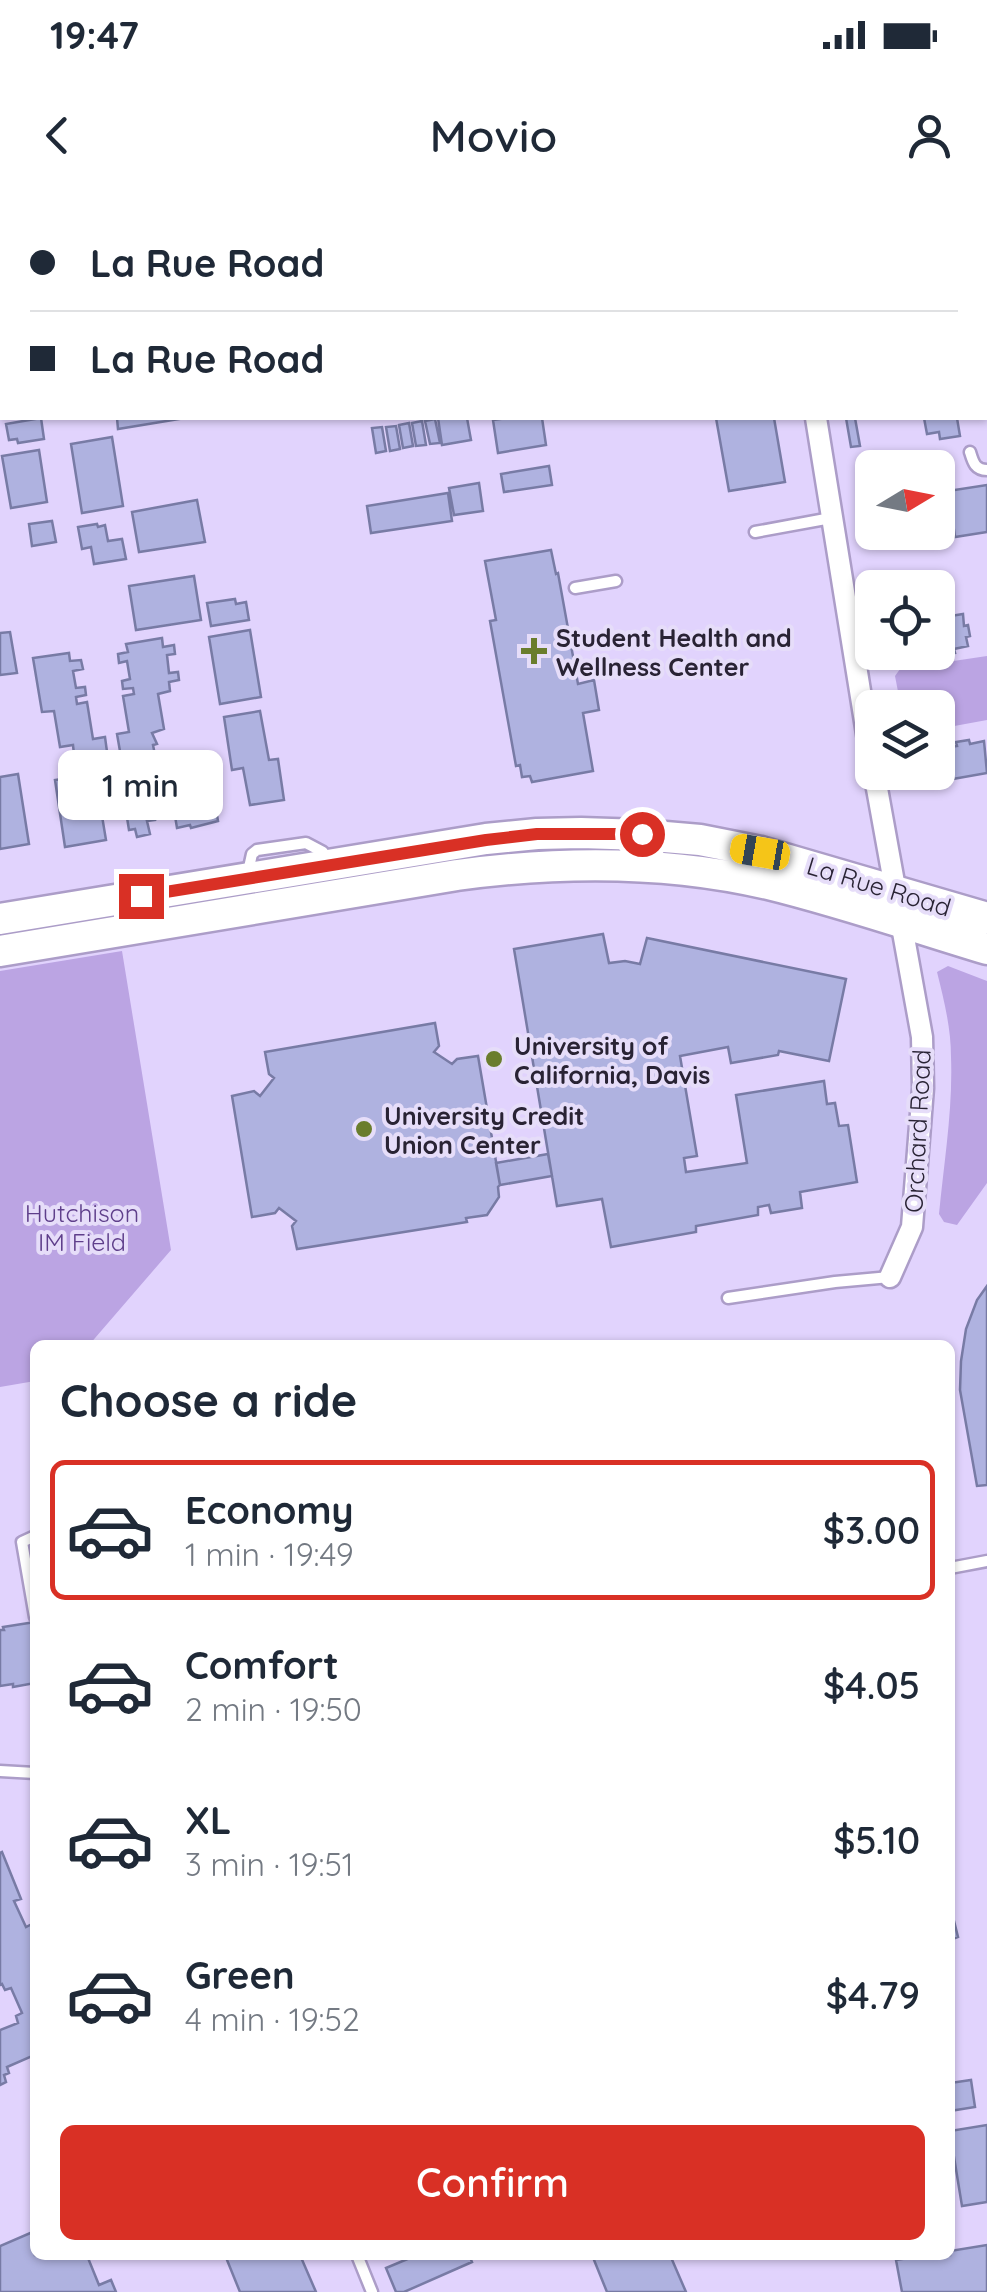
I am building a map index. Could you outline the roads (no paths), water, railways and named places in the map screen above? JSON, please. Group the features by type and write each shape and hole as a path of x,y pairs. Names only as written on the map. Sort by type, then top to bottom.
{"main road":[{"name":"La Rue Road","path":"0,919 486,840 537,834 642,834 760,852 862,880 899,907 987,949"},
{"name":"La Rue Road","path":"0,951 457,875 560,865 666,868 987,918"}],"street":[{"path":"816,420 860,690"},
{"name":"Orchard Road","path":"877,790 922,1037 924,1068 912,1228 890,1277"}],"lane":[{"path":"970,452 974,464 987,470"},
{"path":"754,532 832,518"},
{"path":"575,588 616,581"},
{"path":"728,1298 890,1277"},
{"path":"30,1538 22,1542 30,1588"},
{"path":"955,1567 987,1561"},
{"path":"0,1771 30,1773"},
{"path":"359,2260 372,2292"}],"place":[{"name":"Student Health and Wellness Center","path":"534,651"},
{"name":"University of California, Davis","path":"494,1059"},
{"name":"University Credit Union Center","path":"364,1129"}],"park label":[{"name":"Hutchison IM Field","path":"82,1226"}]}
